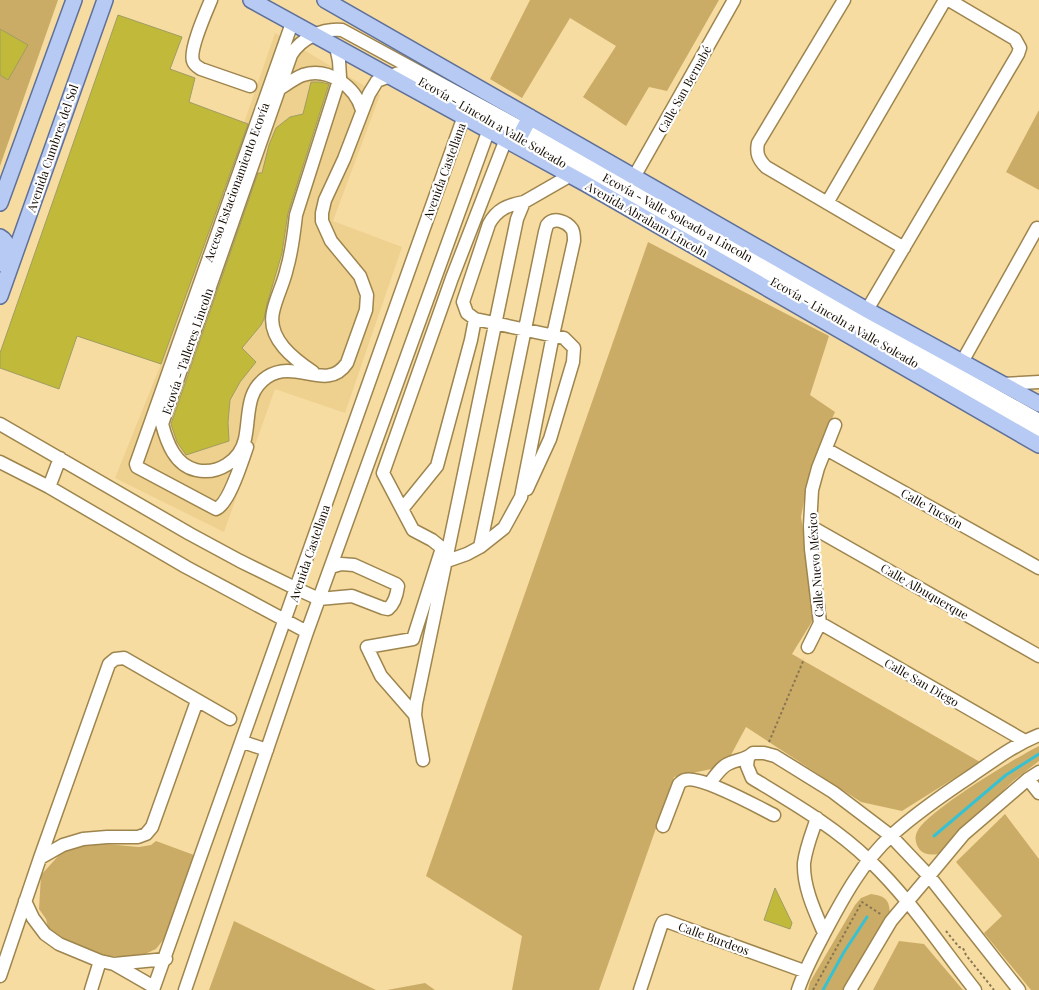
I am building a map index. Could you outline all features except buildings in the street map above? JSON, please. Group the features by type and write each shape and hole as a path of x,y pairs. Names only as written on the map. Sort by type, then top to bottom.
{"main road":[{"path":"0,203 74,0"},
{"name":"Avenida Cumbres del Sol","path":"0,296 105,0"},
{"name":"Avenida Abraham Lincoln","path":"251,0 489,129 519,133 572,175 1039,445"},
{"path":"325,0 519,133 634,177 867,310 1039,404"},
{"path":"0,237 6,241 7,245 0,273"}],"street":[{"path":"211,0 200,26 192,60 201,69 250,86"},
{"name":"Calle San Bernabé","path":"634,177 734,0"},
{"path":"844,0 758,143 758,157 766,167 904,248"},
{"path":"827,203 945,0"},
{"path":"867,310 1020,48 1015,39 949,0"},
{"name":"Acceso Estacionamiento Ecovía","path":"292,23 136,464 137,467 216,509 221,506 236,478 249,440 259,392 274,380 286,376 319,382 326,379"},
{"name":"Ecovía - Valle Soleado a Lincoln","path":"314,35 325,30 342,30 519,133 1039,420"},
{"name":"Ecovía - Talleres Lincoln","path":"314,35 294,50 162,424 168,445 178,459 190,468 205,472 218,470 228,465 242,449 250,400 255,389 264,379 290,370 326,379 337,374 347,363 367,302 365,287 360,276 331,241 322,221 325,200 344,159 374,84 392,77"},
{"path":"336,46 339,61 339,81 296,215 287,269 273,313 275,332 281,344 301,364 326,379 342,378 352,367 373,304 372,291 365,273 338,240 330,226 329,206 376,92 392,77"},
{"name":"Ecovía - Lincoln a Valle Soleado","path":"392,77 396,73 405,72 519,133 1039,432"},
{"path":"279,89 302,76 323,74 339,81 350,89 359,100 362,110"},
{"name":"Avenida Castellana","path":"154,989 297,589 386,331 464,116"},
{"name":"Avenida Castellana","path":"185,990 307,632 489,129"},
{"path":"415,714 382,676 367,647 414,640 442,548 432,540 413,530 383,473 452,278 519,133"},
{"path":"447,561 480,547 504,528 530,483 550,439 573,362 574,348 564,338 475,319 467,313 463,302 489,224 494,215 501,209 524,202 572,175"},
{"path":"423,760 415,714 517,219 524,202"},
{"path":"480,547 547,225 552,221 560,221 567,224 572,230 574,241 553,335 521,497"},
{"path":"962,362 1037,228"},
{"path":"402,508 437,466 475,319"},
{"path":"1003,384 1039,382"},
{"path":"0,424 190,534 297,589 319,599 352,596 388,609 391,606 398,591 396,584 354,565 341,564 331,567"},
{"name":"Calle Nuevo México","path":"808,647 820,623 810,526 812,490 836,424"},
{"name":"Calle Tucsón","path":"826,448 1039,568"},
{"path":"49,487 60,458"},
{"path":"0,462 49,487 186,567 307,632"},
{"name":"Calle Albuquerque","path":"810,526 1039,656"},
{"name":"Calle San Diego","path":"820,623 1025,741"},
{"path":"0,976 109,664 112,661 124,658 230,719"},
{"path":"40,858 63,845 83,839 138,837 146,834 152,826 196,701"},
{"path":"798,990 804,971 843,898 870,860 891,836 934,801 1025,741 1039,735"},
{"path":"243,742 268,750"},
{"path":"709,784 728,763 748,758 753,754 764,753 775,756 833,792 891,836 929,876 1019,990"},
{"path":"748,758 748,766 752,778 817,818 870,860 907,902 975,990"},
{"path":"850,990 891,921 964,834 1034,775 1039,793"},
{"path":"663,826 679,784 684,780 709,784 774,815"},
{"path":"817,818 804,864 808,895 824,933"},
{"path":"25,901 33,918 45,934 59,944 100,961 114,964 166,959"},
{"name":"Calle Burdeos","path":"640,990 661,926 666,921 804,971"},
{"path":"91,990 100,961"},
{"path":"114,964 154,989"}],"path":[{"path":"764,753 808,647"},
{"path":"813,990 862,902 891,921"},
{"path":"959,947 963,948 966,955 994,990"}],"shaded area":[{"path":"0,0 58,0 0,166"},
{"path":"530,0 719,0 667,91 649,87 626,126 583,97 616,46 570,18 522,98 490,79"},
{"path":"275,33 380,95 333,221 402,247 345,413 275,389 224,532 115,478 161,364"},
{"path":"1039,110 1039,190 1006,172"},
{"path":"648,242 829,336 810,395 835,412 810,469 801,517 816,615 792,654 980,762 902,811 861,802 746,727 725,766 674,777 599,990 512,990 522,936 426,876"},
{"path":"1039,746 1039,761 1013,781 938,854 928,854 920,850 916,841 917,832 936,812 993,773"},
{"path":"1005,814 1039,859 1039,990 1031,990 984,933 1002,916 956,862"},
{"path":"156,841 194,855 167,935 156,949 143,955 104,956 63,940 49,931 46,919 39,909 41,875 61,853 73,847 105,844 139,847 151,845"},
{"path":"871,894 881,896 886,900 890,917 845,990 808,990 810,982 855,905 861,898"},
{"path":"234,921 376,990 209,990"},
{"path":"899,941 924,944 963,990 873,990"},
{"path":"425,983 435,990 387,990"}],"waterway":[{"path":"934,836 1006,775 1039,754"},
{"path":"823,990 844,952 867,917"}]}
